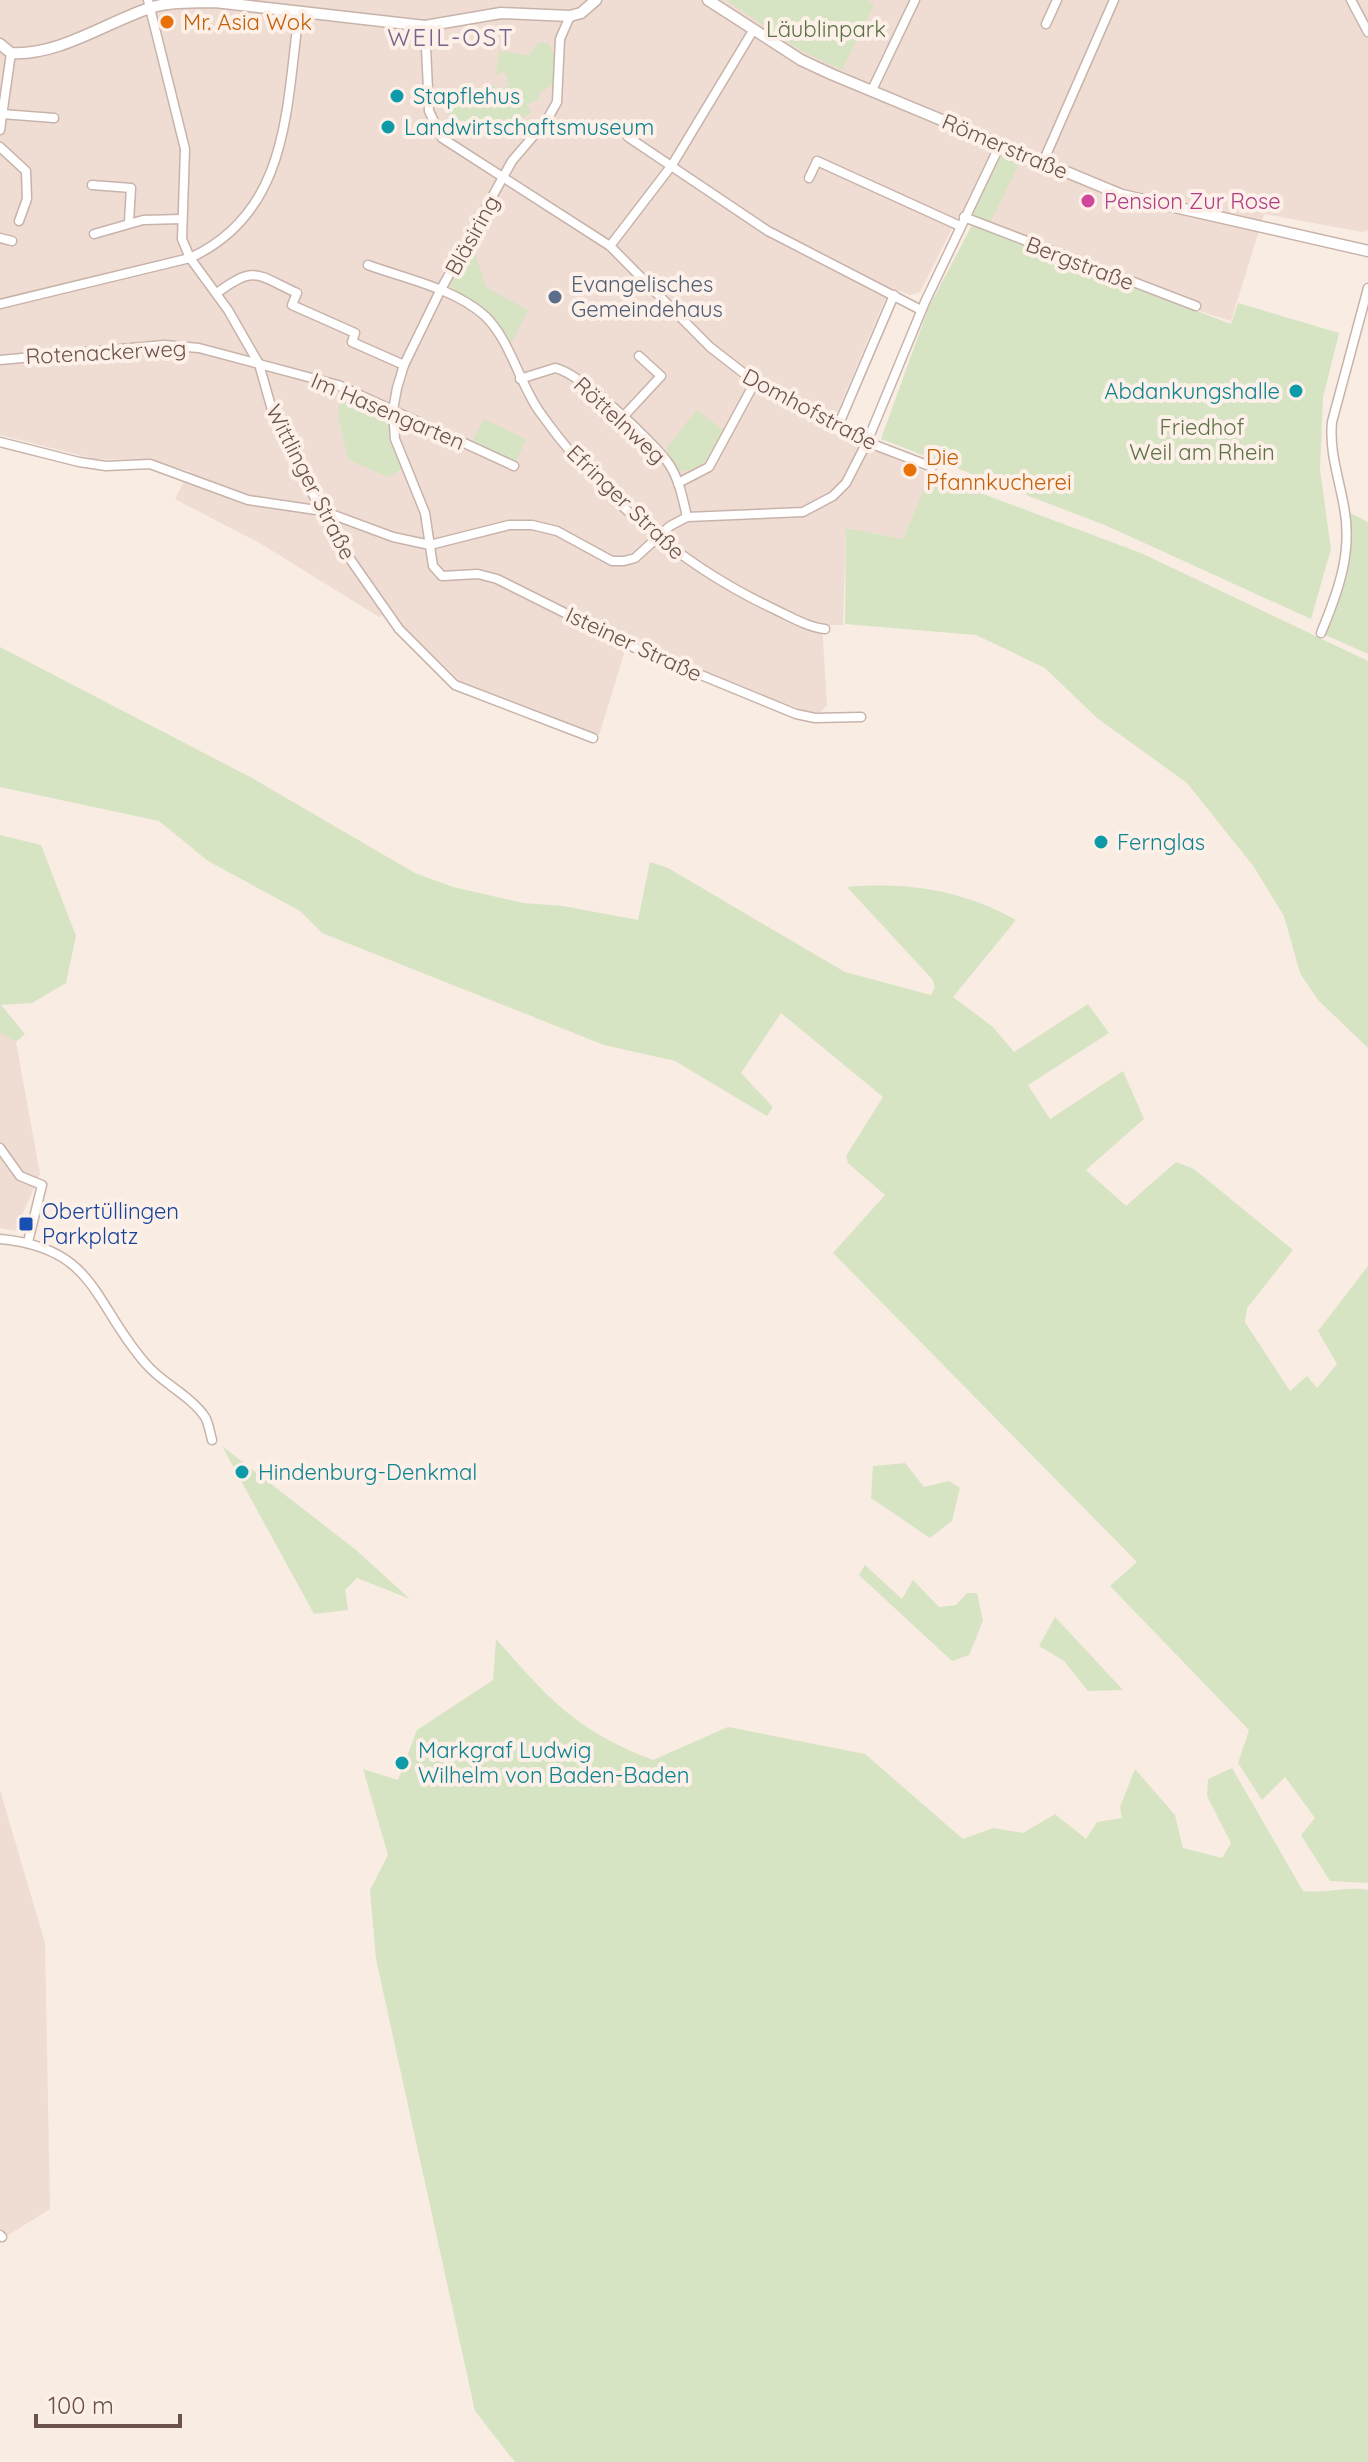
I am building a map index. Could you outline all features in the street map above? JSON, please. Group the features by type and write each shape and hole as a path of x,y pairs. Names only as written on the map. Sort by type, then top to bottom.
{"street":[{"path":"0,44 11,53 52,46 149,4 273,4 299,12 425,26 501,13 570,16 581,13 596,0"},
{"name":"Römerstraße","path":"708,0 801,60 1122,195 1368,251"},
{"path":"872,90 915,0"},
{"path":"1046,24 1057,0"},
{"path":"1043,162 1114,0"},
{"path":"1351,0 1368,32"},
{"path":"149,4 185,149 182,239 190,258"},
{"path":"0,304 190,258 210,249 240,224 257,205 271,179 284,121 299,12"},
{"name":"Bläsiring","path":"393,410 404,365 440,291 518,150 547,120 557,102 560,39 570,16"},
{"name":"Bläsiring","path":"425,26 432,122 442,138 504,179 515,182"},
{"path":"610,246 672,165 754,29"},
{"path":"0,130 11,53"},
{"path":"2,114 54,118"},
{"path":"628,137 768,231 921,310"},
{"path":"0,442 106,466 150,464 178,471 248,500 323,511 393,537 430,545 509,525 532,525 557,531 612,561 635,558 659,535 687,517 785,515 811,509 833,496 846,483 867,442 921,310 1000,145"},
{"path":"0,147 26,171 27,199 19,221"},
{"name":"Bergstraße","path":"809,178 817,161 962,222 1196,306"},
{"name":"Domhofstraße","path":"515,182 610,246 702,338 755,382 867,442 932,467"},
{"path":"92,185 131,188 129,222"},
{"path":"94,234 129,222 182,219"},
{"path":"0,238 12,241"},
{"name":"Wittlinger Straße","path":"190,258 217,293 259,364 274,417 334,536 375,598 406,637 455,685 593,738"},
{"name":"Efringer Straße","path":"368,265 440,291 468,304 490,321 520,379 572,453 659,535 697,567 731,587 813,628 825,629"},
{"path":"217,293 243,274 256,275 297,293 292,305 355,333 352,342 404,365"},
{"path":"1321,633 1333,603 1347,549 1345,510 1330,441 1332,422 1368,288"},
{"path":"838,426 894,295"},
{"name":"Rotenackerweg","path":"0,360 164,345 199,348 259,364"},
{"path":"622,418 661,376 639,356"},
{"name":"Im Hasengarten","path":"259,364 338,385 514,466"},
{"name":"Röttelnweg","path":"520,379 548,369 567,370 659,452 678,483 687,517"},
{"path":"678,483 709,467 755,382"},
{"path":"393,410 395,439 422,502 430,545"},
{"name":"Isteiner Straße","path":"430,545 433,566 442,576 478,574 497,579 635,648 806,717 861,717"},
{"path":"0,1148 20,1176 42,1185 28,1242"},
{"path":"0,1239 28,1242 69,1261 86,1275 142,1359 203,1414 212,1440"}],"shaded area":[{"path":"0,0 1368,0 1368,230 1362,232 1264,214 1231,321 1200,311 1199,305 960,213 920,292 910,295 890,288 829,431 930,474 903,539 846,528 843,625 822,625 827,705 821,712 813,714 628,641 599,735 465,686 388,611 379,617 263,545 175,499 189,471 147,460 95,459 0,435"},
{"path":"0,1033 16,1042 40,1174 15,1231 0,1228"},
{"path":"0,1790 45,1943 50,2209 0,2240"}],"green space":[{"name":"Läublinpark","path":"726,0 866,0 874,5 842,70 800,50"},
{"path":"539,42 548,43 557,59 554,84 539,93 539,100 527,104 531,113 512,124 453,128 447,118 454,99 462,102 495,85 498,91 509,85 504,71 496,75 499,51 529,55"},
{"path":"996,152 1020,162 988,227 964,217"},
{"name":"Friedhof Weil am Rhein","path":"972,225 1231,324 1238,303 1339,333 1323,398 1320,470 1331,549 1311,619 1107,526 881,439 928,309"},
{"path":"474,249 486,287 528,310 510,346 490,316 449,286"},
{"path":"339,399 364,409 368,399 393,410 393,422 407,467 387,477 348,459 338,416"},
{"path":"697,410 724,431 712,454 702,465 678,471 666,448"},
{"path":"484,419 526,439 514,466 470,446"},
{"path":"930,474 1141,553 1368,661 1368,1048 1318,1000 1300,973 1284,916 1254,867 1187,783 1097,718 1045,668 976,635 845,624 846,528 903,539"},
{"path":"1345,510 1368,522 1368,654 1321,633 1345,564"},
{"path":"0,647 252,778 415,873 453,887 523,903 563,906 638,920 650,862 668,868 845,972 931,995 935,987 932,979 847,887 892,886 934,890 975,901 1016,920 953,997 993,1027 1014,1052 1088,1004 1109,1033 1028,1085 1050,1119 1123,1071 1144,1119 1086,1170 1126,1206 1176,1162 1194,1169 1293,1250 1247,1308 1245,1322 1290,1391 1307,1376 1317,1388 1337,1364 1318,1331 1368,1266 1368,1883 1330,1881 1301,1835 1315,1818 1285,1777 1262,1800 1238,1763 1249,1730 1110,1586 1137,1562 833,1253 885,1195 848,1163 846,1156 883,1097 781,1013 741,1073 773,1107 767,1116 675,1061 604,1045 322,933 300,911 208,861 159,821 0,787"},
{"path":"0,835 41,845 76,936 66,983 32,1003 1,1005 25,1034 16,1042 0,1033"},
{"path":"222,1446 356,1550 410,1599 357,1578 345,1590 348,1610 314,1614"},
{"path":"905,1463 924,1487 949,1481 960,1488 952,1521 930,1538 871,1498 873,1466"},
{"path":"865,1565 902,1599 913,1580 939,1607 956,1605 967,1593 977,1593 983,1621 969,1655 952,1661 859,1575"},
{"path":"1055,1617 1123,1690 1088,1691 1064,1661 1039,1646"},
{"path":"496,1639 566,1711 583,1725 626,1749 653,1760 728,1727 865,1754 963,1839 993,1828 1023,1833 1055,1814 1086,1839 1097,1822 1122,1818 1120,1807 1135,1769 1175,1815 1183,1848 1222,1858 1231,1843 1207,1796 1208,1779 1232,1768 1303,1891 1368,1890 1368,2462 515,2462 475,2411 376,1959 370,1890 388,1855 363,1769 398,1780 417,1730 493,1680"}],"place":[{"name":"Mr. Asia Wok","path":"167,22"},
{"name":"Stapflehus","path":"397,96"},
{"name":"Landwirtschaftsmuseum","path":"388,127"},
{"name":"Pension Zur Rose","path":"1088,201"},
{"name":"Evangelisches Gemeindehaus","path":"555,297"},
{"name":"Abdankungshalle","path":"1296,391"},
{"name":"Die Pfannkucherei","path":"910,470"},
{"name":"Fernglas","path":"1101,842"},
{"name":"Obertüllingen Parkplatz","path":"26,1224"},
{"name":"Hindenburg-Denkmal","path":"242,1472"},
{"name":"Markgraf Ludwig Wilhelm von Baden-Baden","path":"402,1763"}],"district":[{"name":"WEIL-OST","path":"451,38"}]}
